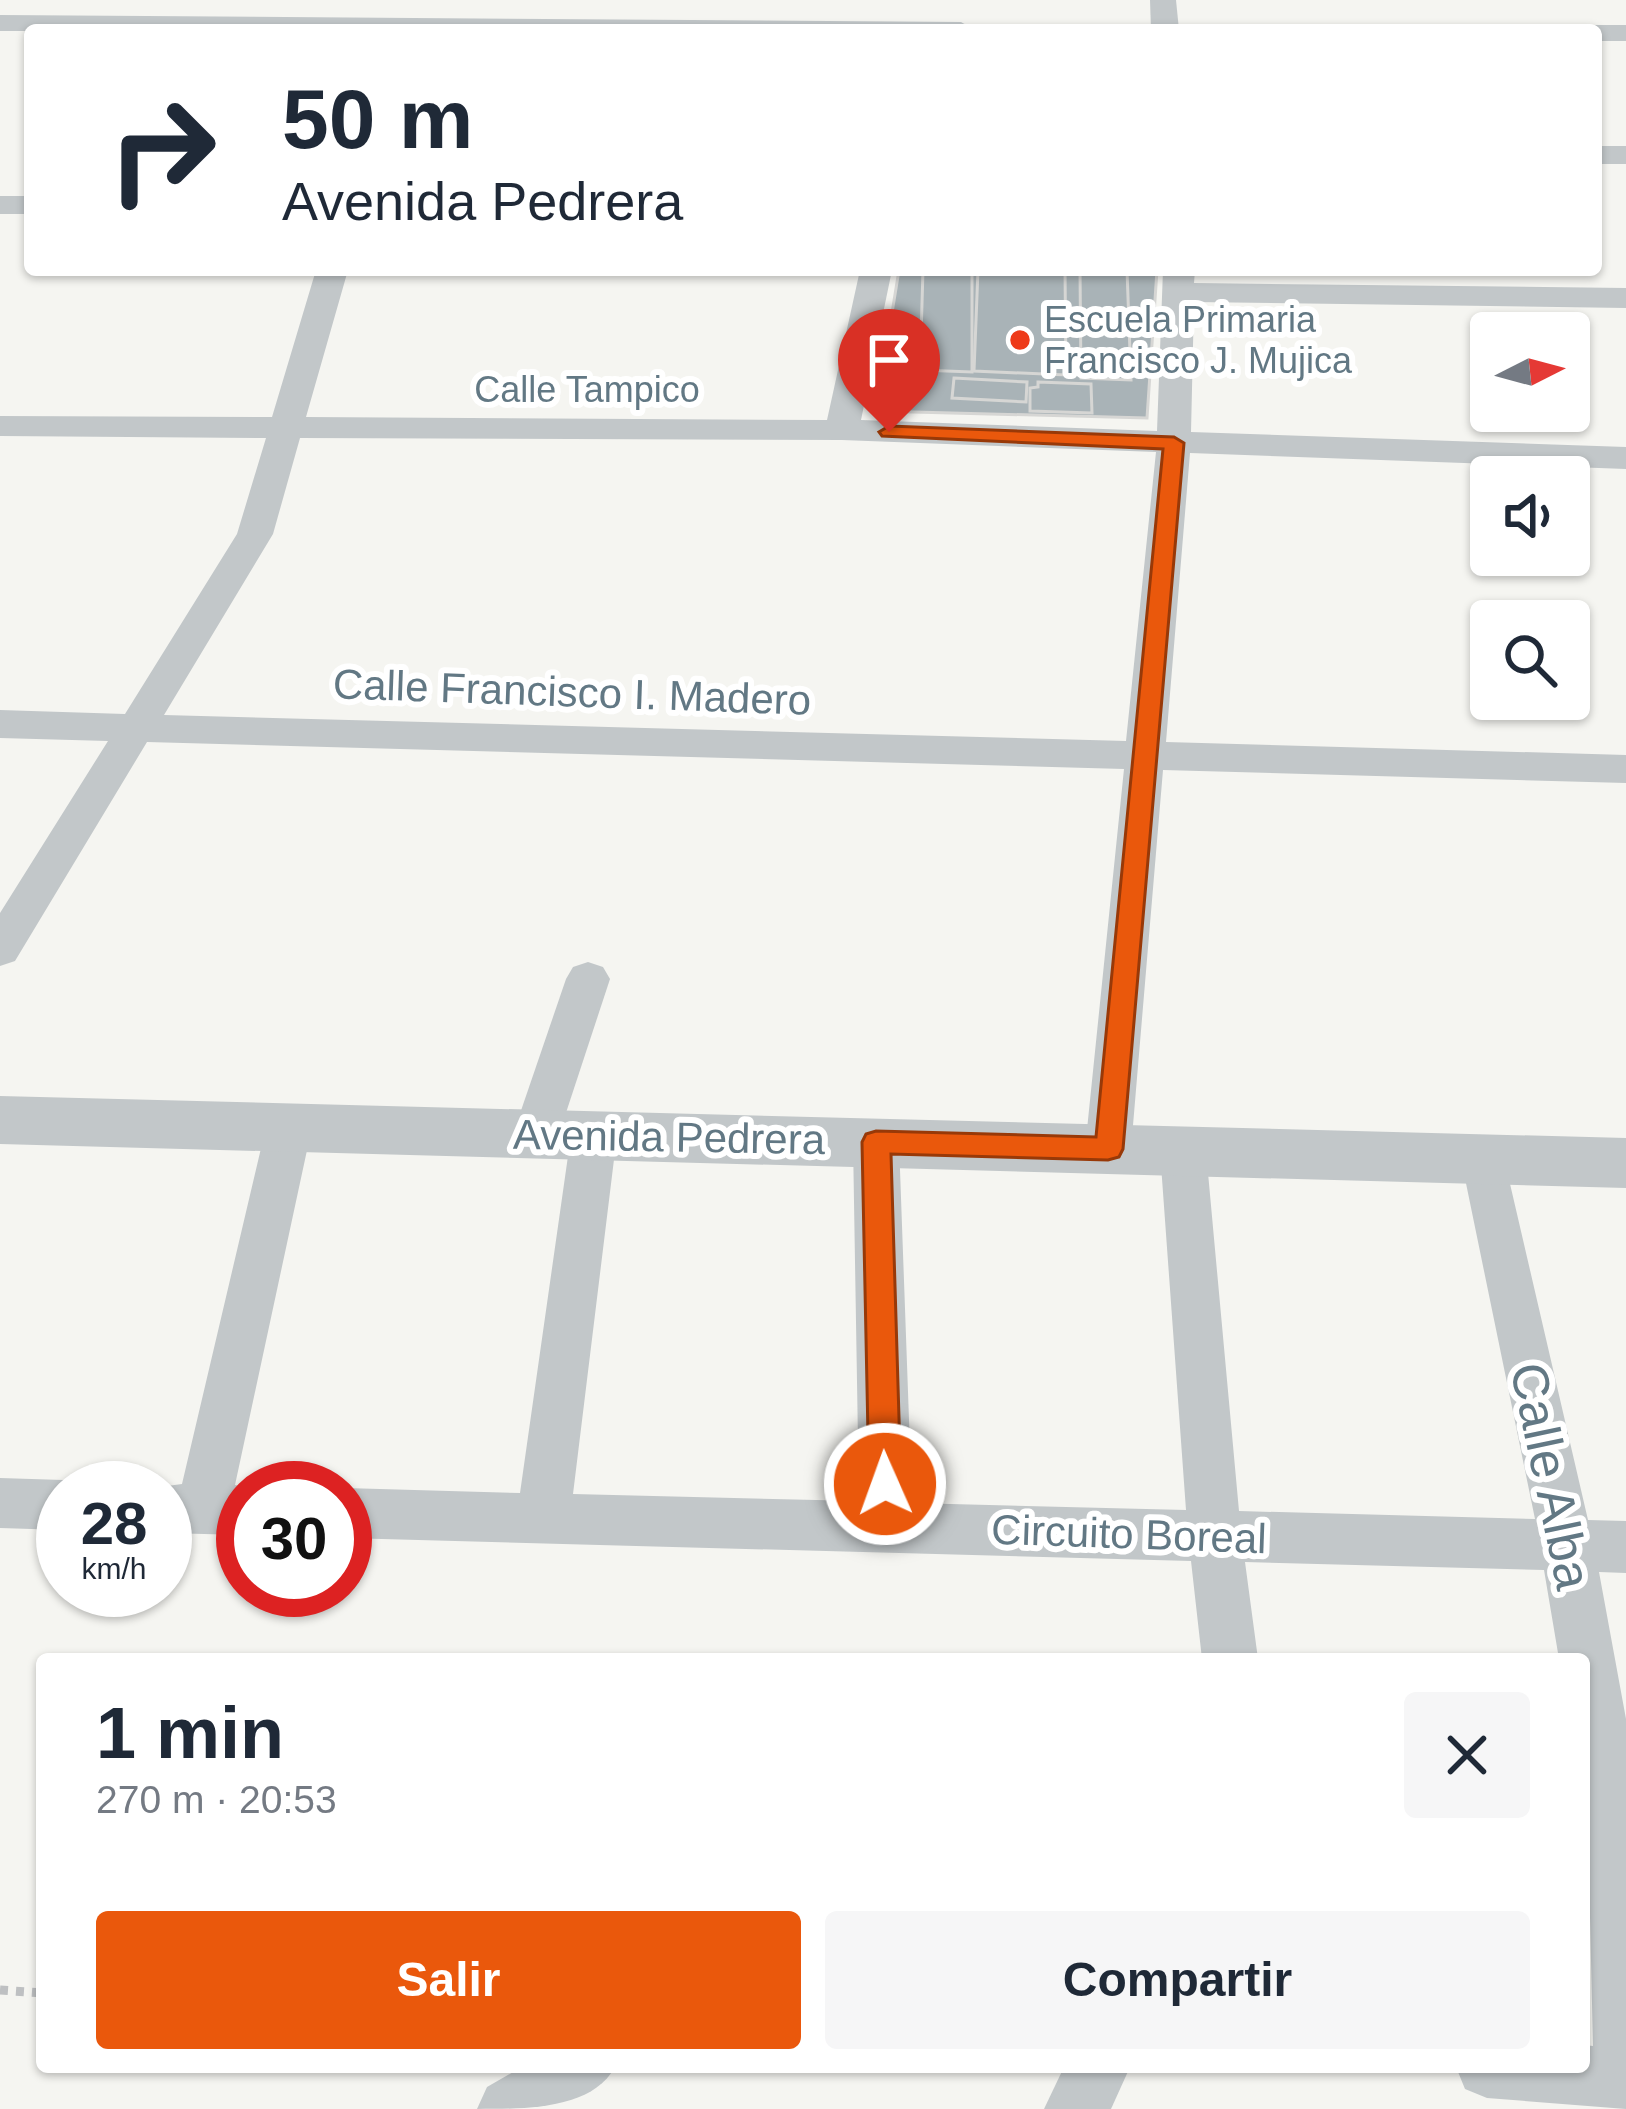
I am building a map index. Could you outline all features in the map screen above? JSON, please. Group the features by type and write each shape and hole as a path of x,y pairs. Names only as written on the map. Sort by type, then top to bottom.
{"street":[{"path":"0,23 408,19 644,24"},
{"path":"0,949 255,534 330,276"},
{"path":"842,430 875,276"},
{"path":"1108,1149 1141,757 1174,443 1179,281 1626,298"},
{"name":"Calle Tampico","path":"0,426 842,430 1174,443"},
{"path":"1174,443 1626,458"},
{"name":"Calle Francisco I. Madero","path":"0,724 1626,769"},
{"path":"536,1134 588,979"},
{"name":"Avenida Pedrera","path":"0,1121 1626,1162"},
{"path":"204,1509 289,1127"},
{"path":"543,1518 594,1135"},
{"path":"876,1142 886,1527"},
{"path":"1183,1150 1229,1653"},
{"name":"Calle Alba","path":"1484,1159 1586,1653"},
{"path":"0,1503 36,1504"},
{"name":"Circuito Boreal","path":"372,1514 1626,1547"},
{"name":"Calle Alba","path":"1590,1676 1613,1806 1626,2091"},
{"path":"509,2109 573,2073"},
{"path":"1076,2109 1096,2073"},
{"path":"1553,2073 1625,2081"}],"path":[{"path":"0,1990 36,1993"}],"building":[{"name":"Escuela Primaria Francisco J. Mujica","path":"898,276 1157,276 1147,418 876,411"},
{"path":"923,276 972,276 972,372 920,370"},
{"path":"978,276 1065,276 1066,375 974,371"},
{"path":"1080,276 1127,276 1131,380 1081,378"},
{"path":"954,378 1027,382 1026,402 952,398"},
{"path":"1038,382 1091,384 1092,413 1030,411 1030,388 1038,387"}],"place":[{"name":"Escuela Primaria Francisco J. Mujica","path":"1020,340"}],"route":[{"path":"885,1484 876,1142 1108,1149 1141,757 1174,443 889,432"}]}
